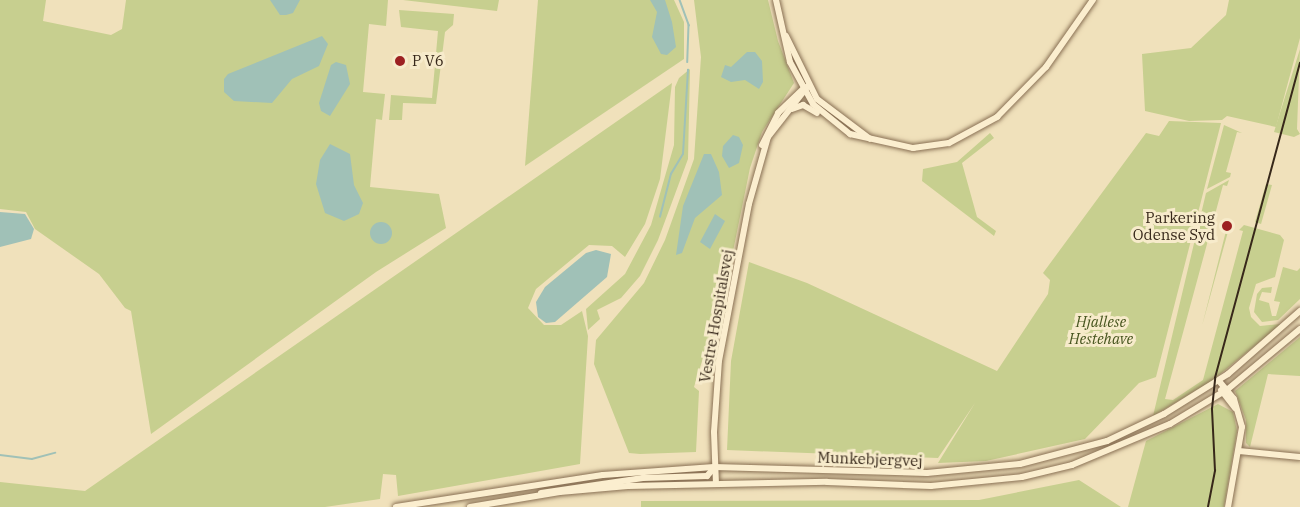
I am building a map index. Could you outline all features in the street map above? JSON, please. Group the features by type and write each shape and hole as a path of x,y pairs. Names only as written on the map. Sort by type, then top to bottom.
{"street":[{"path":"776,0 790,62 805,89 831,121"},
{"path":"762,154 781,123 798,106 809,106 850,134 870,140 927,147 949,143 987,124 1046,67 1093,0"},
{"path":"805,89 830,111 870,140"},
{"name":"Vestre Hospitalsvej","path":"716,484 714,467 718,361 762,154 777,122 805,89"},
{"name":"Munkebjergvej","path":"396,507 572,478 714,467 927,473 1020,464 1107,441 1164,414 1219,381 1300,311"},
{"name":"Munkebjergvej","path":"470,507 536,496 628,486 716,484 931,486 1022,477 1129,444 1225,391 1300,329"},
{"path":"1219,381 1238,411 1242,432 1228,507"},
{"path":"1239,451 1300,457"},
{"path":"536,496 549,489 643,478 707,476 714,467"}],"green space":[{"path":"0,0 46,0 43,21 111,35 122,29 126,0 388,0 386,26 369,24 363,92 385,94 382,120 376,119 370,187 439,194 446,228 376,272 151,434 131,311 125,308 99,274 35,229 26,212 0,209"},
{"path":"403,0 499,0 497,11"},
{"path":"538,0 674,0 684,22 684,59 525,166"},
{"path":"694,0 768,0 778,41 794,83 762,132 750,168 711,359 703,358 694,387 699,391 696,452 629,453 594,364 596,340 644,283 665,240 694,159 701,57"},
{"path":"1229,0 1300,0 1300,38 1276,127 1227,116 1222,120 1189,121 1145,111 1142,54 1191,48 1226,15"},
{"path":"399,10 454,14 453,25 445,32 436,104 403,103 402,120 389,120 391,95 432,98 438,31 401,27"},
{"path":"1300,49 1297,129 1300,134 1294,137 1274,132"},
{"path":"690,69 688,159 658,240 640,276 621,298 597,310 600,319 588,330 586,309 625,274 651,225 674,145 675,87 679,78"},
{"path":"672,83 660,179 645,224 625,257 612,246 589,245 536,289 528,308 544,325 561,325 582,311 588,336 580,464 398,496 396,475 383,474 380,499 325,507 0,507 0,482 85,491"},
{"name":"Hjallese Hestehave","path":"1169,121 1221,123 1156,377 1139,383 1085,439 986,461 938,463 975,403 938,458 727,450 731,361 749,262 807,283 997,371 1048,294 1050,280 1043,273 1146,133 1159,136"},
{"path":"1224,125 1242,133 1237,132 1226,172 1231,173 1230,177 1207,189"},
{"path":"990,133 994,138 962,163 977,217 996,231 994,236 922,181 923,169 957,162"},
{"path":"1229,180 1227,186 1223,185 1165,399 1173,400 1203,380 1243,231 1239,230 1244,225 1280,235 1284,240 1275,277 1256,284 1249,308 1251,317 1260,326 1281,324 1213,380 1153,416 1206,193"},
{"path":"1266,184 1272,185 1261,224 1255,222"},
{"path":"1224,221 1234,224 1233,228 1229,228 1202,326 1227,227 1223,226"},
{"path":"1283,267 1297,271 1300,268 1300,299 1278,320 1262,322 1254,312 1257,294 1262,288 1272,287 1271,293 1262,292 1259,300 1269,303 1272,316 1276,316 1280,302 1274,301"},
{"path":"1300,337 1300,376 1268,374 1250,447 1246,443 1246,420 1235,391"},
{"path":"1218,404 1233,412 1237,431 1224,507 1128,507 1146,441"},
{"path":"1079,480 1121,507 641,507 641,501 979,500"}],"water":[{"path":"270,0 300,0 293,13 280,15"},
{"path":"650,0 665,0 672,22 676,47 667,55 661,54 652,37 657,12"},
{"path":"322,36 328,44 319,66 292,79 272,103 234,101 224,92 224,79 228,74"},
{"path":"747,52 755,52 762,61 763,82 759,89 745,80 731,82 721,77 725,65 731,67"},
{"path":"336,62 346,65 350,84 330,116 321,111 319,103 331,65"},
{"path":"733,135 739,137 743,145 739,163 729,168 722,156 723,146"},
{"path":"330,144 350,154 354,185 363,203 359,214 344,221 325,213 316,184 320,160"},
{"path":"704,154 711,154 719,172 722,195 695,218 682,253 676,255 683,206"},
{"path":"0,212 25,214 34,229 31,239 0,247"},
{"path":"715,214 725,221 710,249 700,242"},
{"path":"381,222 389,225 392,233 389,241 381,244 373,241 370,233 373,225"},
{"path":"596,250 611,254 607,277 555,322 546,323 538,317 536,302 545,287 586,253"}],"waterway":[{"path":"680,0 689,25 688,62"},
{"path":"660,217 671,174 683,154 688,70"},
{"path":"0,455 32,459 55,453"}],"tram line":[{"path":"1208,507 1215,471 1212,409 1215,378 1300,63"}],"place":[{"name":"P V6","path":"400,61"},
{"name":"Parkering Odense Syd","path":"1227,226"}]}
